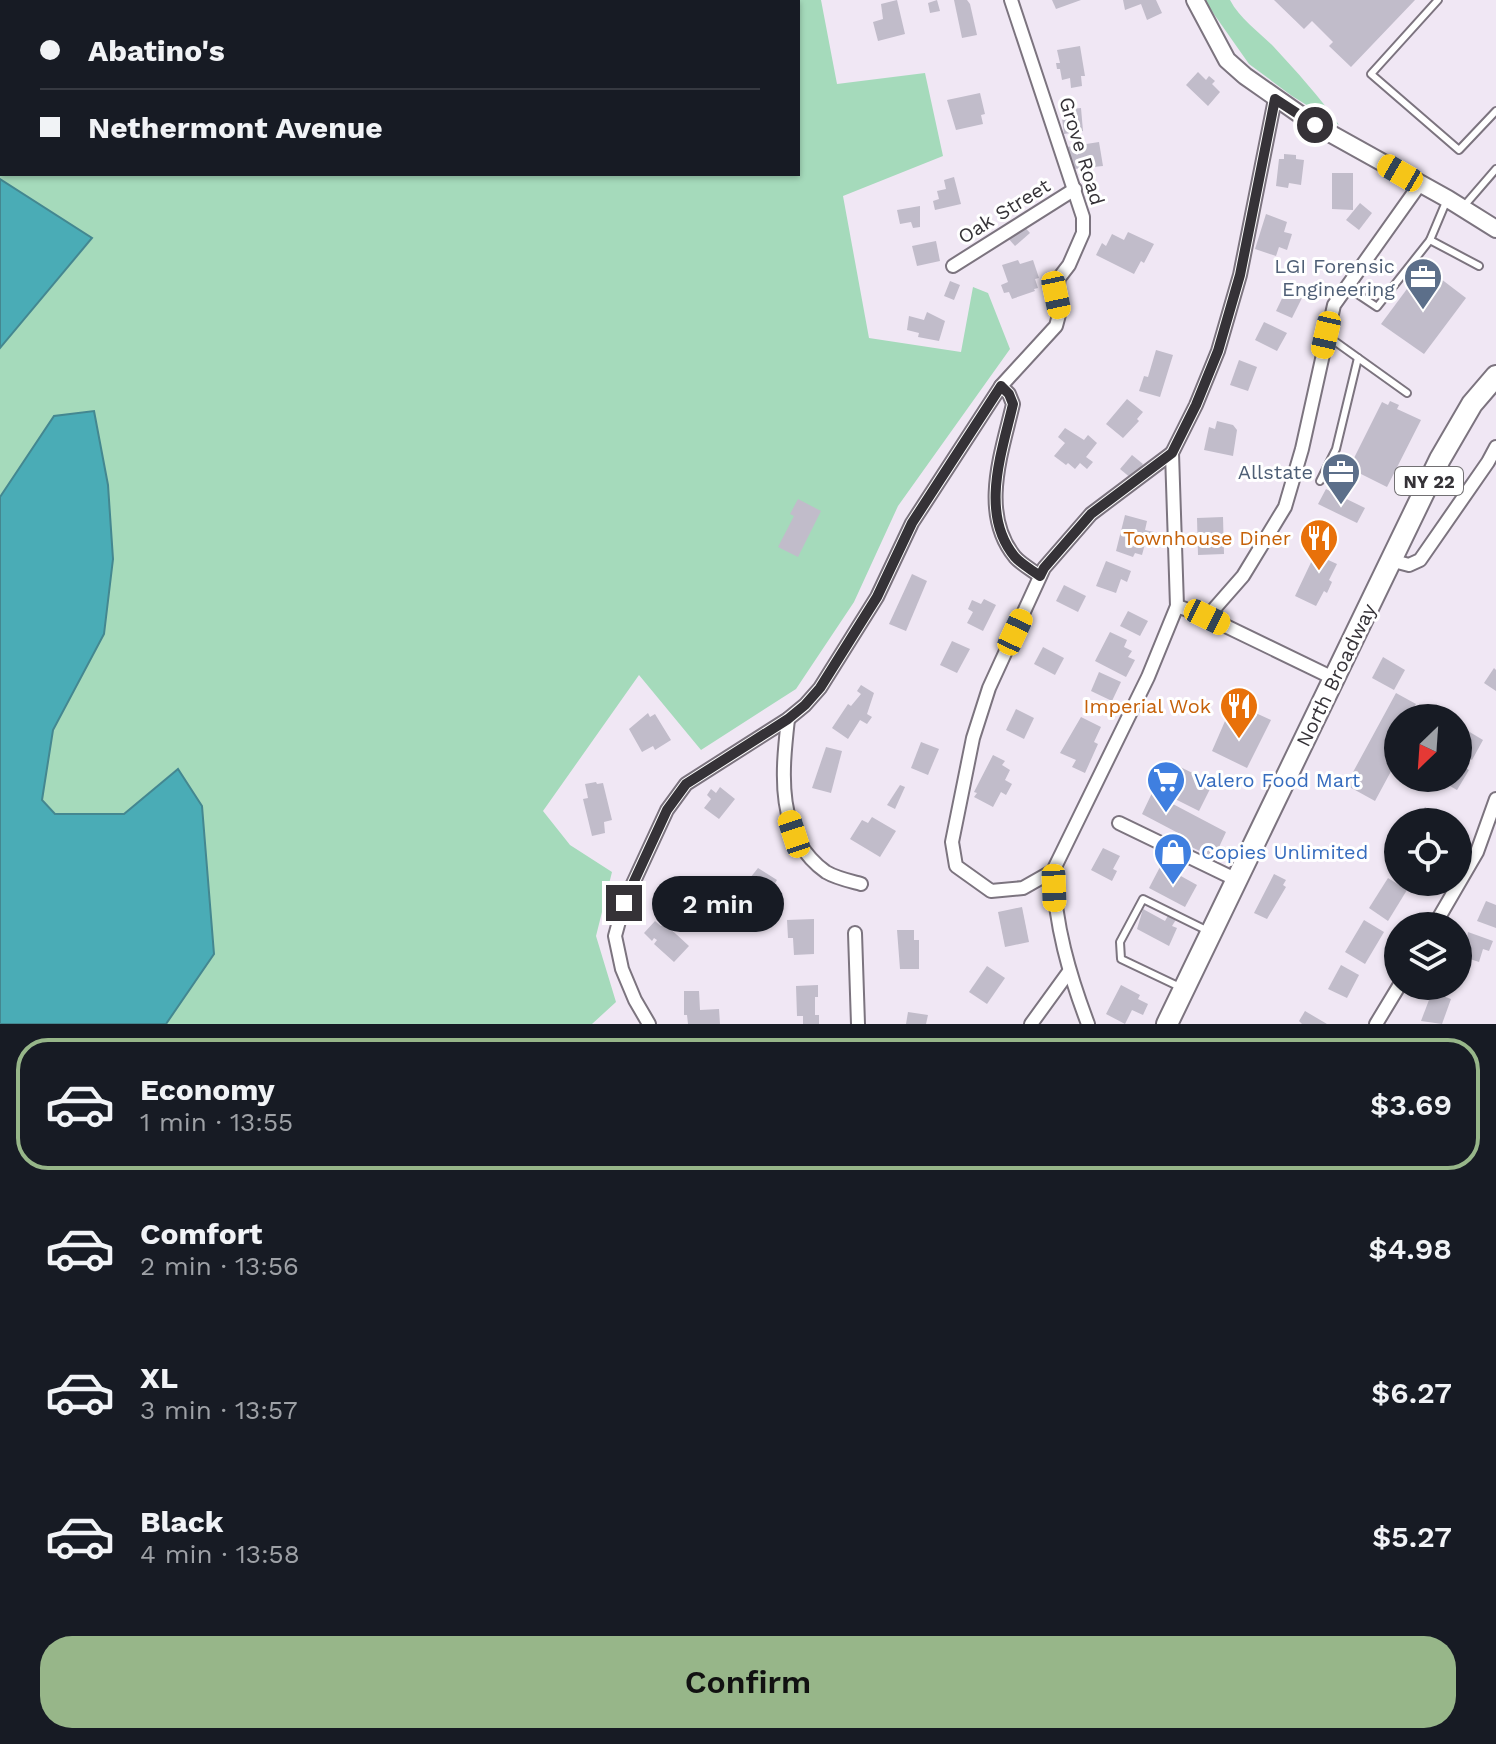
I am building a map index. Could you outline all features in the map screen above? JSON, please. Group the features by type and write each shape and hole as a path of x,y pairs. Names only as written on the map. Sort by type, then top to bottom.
{"main road":[{"name":"North Broadway","path":"1167,1024 1390,560 1458,426 1496,376"}],"street":[{"name":"Grove Road","path":"649,1024 622,969 615,936 624,903 667,810 686,784 788,719 820,688 877,597 912,523 1001,386 1056,326 1060,311 1056,295 1059,278 1069,265 1083,233 1083,217 1011,0"},
{"path":"1195,0 1227,60 1275,99 1496,229"},
{"path":"1053,871 1023,888 991,891 956,866 952,842 973,738 985,701 1044,568 1091,514 1172,453 1196,405 1218,351 1240,275 1275,99"},
{"path":"1207,617 1243,576 1285,507 1302,449 1334,305 1420,184"},
{"name":"Oak Street","path":"953,266 1075,189"},
{"path":"1001,386 1013,404 996,474 999,525 1016,558 1040,576"},
{"path":"1390,560 1409,565 1420,560 1496,447"},
{"path":"1088,1024 1068,973 1054,905 1053,871 1183,608 1172,453"},
{"path":"1183,608 1333,678"},
{"path":"788,719 783,768 784,804 794,834 828,873 861,884"},
{"path":"1442,912 1477,852 1496,799"},
{"path":"1119,823 1237,880"},
{"path":"855,933 858,1024"},
{"path":"1031,1024 1068,973"},
{"path":"1376,1024 1391,1000"}],"lane":[{"path":"1438,0 1371,74 1459,150 1496,111"},
{"path":"1347,287 1377,307 1454,204 1496,169"},
{"path":"1430,240 1479,266"},
{"path":"1326,335 1407,393"},
{"path":"1320,481 1336,449 1358,358"},
{"path":"1184,989 1121,959 1120,942 1143,899 1211,933"}],"green space":[{"path":"800,0 821,0 837,84 925,73 943,156 843,196 869,338 961,352 973,287 988,293 1010,349 898,506 854,602 796,689 701,750 639,675 543,811 570,845 612,872 596,936 616,1002 592,1024 166,1024 214,954 177,769 124,814 55,814 42,800 53,730 104,634 54,416 0,497 0,348 92,239 0,179 0,176 800,176"},
{"path":"1204,0 1230,0 1244,19 1299,75 1339,125 1249,64"}],"water":[{"path":"0,179 92,238 0,348"},
{"path":"94,411 108,485 113,559 104,634 53,730 42,800 55,814 124,814 178,769 202,806 214,954 166,1024 0,1024 0,497 54,416"}],"building":[{"path":"897,0 905,34 878,41 873,22 883,19 881,4"},
{"path":"937,0 940,11 930,13 928,3"},
{"path":"954,0 967,0 970,4 977,35 962,38"},
{"path":"1052,0 1081,0 1056,9"},
{"path":"1123,0 1156,0 1162,13 1147,20 1141,4 1125,10"},
{"path":"1274,0 1415,0 1351,67 1329,46 1333,42 1312,21 1304,29"},
{"path":"1080,46 1085,76 1081,76 1082,86 1071,88 1070,78 1062,80 1060,69 1057,69 1056,63 1060,63 1057,50"},
{"path":"1198,72 1206,80 1209,76 1215,81 1212,84 1220,92 1208,106 1186,85"},
{"path":"980,93 985,114 981,115 983,124 956,130 947,100"},
{"path":"1081,108 1083,131 1064,134 1061,110"},
{"path":"1099,142 1103,166 1074,169 1067,147"},
{"path":"1284,154 1296,155 1296,159 1304,160 1301,185 1289,183 1288,188 1276,186 1279,159 1284,159"},
{"path":"1332,173 1353,173 1353,210 1332,209"},
{"path":"954,177 961,204 935,210 933,201 939,199 937,191 946,189 944,180"},
{"path":"1360,203 1372,213 1359,230 1346,220"},
{"path":"920,206 920,227 913,228 911,222 900,224 897,210"},
{"path":"1266,214 1287,222 1284,232 1292,234 1287,250 1279,247 1276,256 1255,249"},
{"path":"1022,224 1030,233 1015,246 1007,237"},
{"path":"1128,232 1154,244 1134,274 1096,255 1102,243 1106,246 1112,234 1124,240"},
{"path":"936,241 940,261 917,266 912,246"},
{"path":"1018,260 1020,264 1033,260 1039,278 1035,279 1038,288 1012,299 1009,292 1004,293 1001,285 1008,282 1002,265"},
{"name":"LGI Forensic Engineering","path":"1424,266 1466,298 1424,354 1381,324"},
{"path":"950,281 960,285 954,300 944,296"},
{"path":"1288,286 1304,294 1292,318 1276,311"},
{"path":"927,312 945,321 939,341 918,337 919,333 907,330 909,316 924,320"},
{"path":"1264,322 1287,333 1277,351 1255,340"},
{"path":"1156,350 1173,355 1160,397 1139,391 1144,376 1148,377"},
{"path":"1239,360 1257,367 1248,391 1230,385"},
{"path":"1127,399 1143,412 1123,438 1106,424"},
{"path":"1390,401 1399,405 1397,409 1421,420 1387,487 1349,468 1382,402 1388,405"},
{"path":"1217,421 1233,425 1237,430 1233,456 1204,450 1209,427 1215,429"},
{"path":"1065,428 1084,440 1088,435 1097,443 1086,457 1093,462 1087,469 1080,463 1075,469 1054,456 1065,443 1058,437"},
{"path":"1132,455 1143,464 1132,479 1120,469"},
{"name":"Allstate","path":"1326,489 1365,508 1357,523 1318,504"},
{"path":"798,499 821,511 798,557 778,547 794,516 790,514"},
{"path":"1125,515 1147,521 1145,530 1154,532 1150,546 1145,544 1142,555 1135,553 1133,557 1116,551"},
{"path":"1223,517 1224,554 1198,555 1197,518"},
{"name":"Townhouse Diner","path":"1315,554 1337,564 1327,593 1324,591 1316,606 1295,596"},
{"path":"1106,561 1131,571 1127,582 1121,579 1116,593 1096,586"},
{"path":"912,574 927,581 906,631 889,624"},
{"path":"1064,585 1086,596 1078,612 1056,601"},
{"path":"984,599 996,605 983,631 967,623 973,612 968,609 972,600 981,604"},
{"path":"1128,611 1148,621 1140,636 1120,626"},
{"path":"1110,632 1127,640 1124,647 1132,651 1128,657 1135,660 1126,677 1095,661"},
{"path":"952,641 970,649 957,673 940,665"},
{"path":"1043,647 1064,658 1055,675 1034,664"},
{"path":"1383,657 1405,670 1394,690 1372,678"},
{"path":"1494,668 1496,670 1496,691 1484,683"},
{"path":"1099,672 1121,682 1112,701 1091,691"},
{"path":"861,685 874,693 867,714 872,717 867,724 860,720 848,739 832,728 848,704 851,706 861,694 857,691"},
{"path":"1396,693 1416,704 1390,704"},
{"name":"Imperial Wok","path":"1236,704 1271,720 1247,768 1212,751 1232,705 1235,707"},
{"path":"1016,709 1034,718 1024,739 1006,730"},
{"path":"648,713 650,717 655,714 671,740 655,750 653,746 642,752 629,729"},
{"path":"1384,715 1384,784 1375,801 1346,785"},
{"path":"1081,717 1101,727 1094,742 1098,744 1085,773 1072,767 1076,760 1060,753"},
{"path":"1472,733 1483,740 1472,760"},
{"path":"921,742 939,749 928,775 911,768"},
{"path":"826,747 842,751 831,793 812,788"},
{"path":"993,755 1005,761 1002,765 1010,770 1005,780 1012,784 1006,795 1001,792 993,807 974,797 977,793 974,792"},
{"path":"1170,762 1213,783 1199,811 1169,796 1175,785 1162,778"},
{"path":"603,783 612,820 604,822 605,833 592,836 583,799 588,798 585,784"},
{"path":"900,785 905,787 895,809 887,805"},
{"path":"720,787 735,799 719,819 704,808 711,799 707,795 711,789 716,793"},
{"path":"1152,793 1226,832 1214,858 1177,840 1180,834 1142,814"},
{"path":"872,817 896,831 880,857 850,839 862,820 868,823"},
{"path":"1103,848 1120,856 1113,869 1117,871 1112,881 1091,870"},
{"name":"Copies Unlimited","path":"1161,865 1197,885 1185,907 1149,888"},
{"path":"758,868 777,880 774,885 780,890 770,902 746,883"},
{"path":"1274,874 1286,880 1283,885 1286,887 1267,919 1254,913"},
{"path":"730,879 735,883 734,892 729,898 720,891"},
{"path":"1384,884 1384,896 1403,896 1394,912 1384,912 1384,918 1369,908"},
{"path":"1486,901 1496,905 1496,928 1477,921"},
{"path":"1022,907 1029,942 1005,947 998,912"},
{"path":"1143,909 1165,921 1169,914 1177,918 1172,926 1177,928 1169,946 1137,929"},
{"path":"814,919 814,954 794,955 793,938 788,938 787,920"},
{"path":"1364,920 1384,932 1365,964 1345,952"},
{"path":"655,921 661,926 664,923 689,946 674,962 654,944 657,940 654,938 652,941 644,933"},
{"path":"897,930 914,930 914,940 919,940 919,969 900,969"},
{"path":"1472,933 1493,941 1489,951 1483,949 1479,962 1472,960"},
{"path":"1341,965 1359,975 1347,998 1328,989"},
{"path":"987,966 1005,978 987,1004 969,992"},
{"path":"818,985 815,1015 819,1015 819,1024 803,1024 803,1016 797,1016 796,986"},
{"path":"1121,985 1140,995 1138,999 1148,1004 1143,1015 1132,1010 1125,1024 1106,1014"},
{"path":"684,991 699,991 700,1010 719,1009 720,1024 688,1024 687,1015 684,1015"},
{"path":"1429,1000 1451,1000 1442,1024 1421,1021"},
{"path":"1305,1011 1327,1024 1302,1024 1299,1021"},
{"path":"908,1012 928,1015 926,1024 906,1024"}],"place":[{"name":"LGI Forensic Engineering","path":"1423,311"},
{"name":"Allstate","path":"1341,506"},
{"name":"Townhouse Diner","path":"1319,572"},
{"name":"Imperial Wok","path":"1239,740"},
{"name":"Valero Food Mart","path":"1166,814"},
{"name":"Copies Unlimited","path":"1173,886"}],"route":[{"path":"624,903 667,810 686,784 788,719 820,688 877,597 912,523 1001,386 1013,404 996,474 999,525 1016,558 1040,576 1091,514 1172,453 1218,351 1240,275 1275,99 1315,125"}]}
